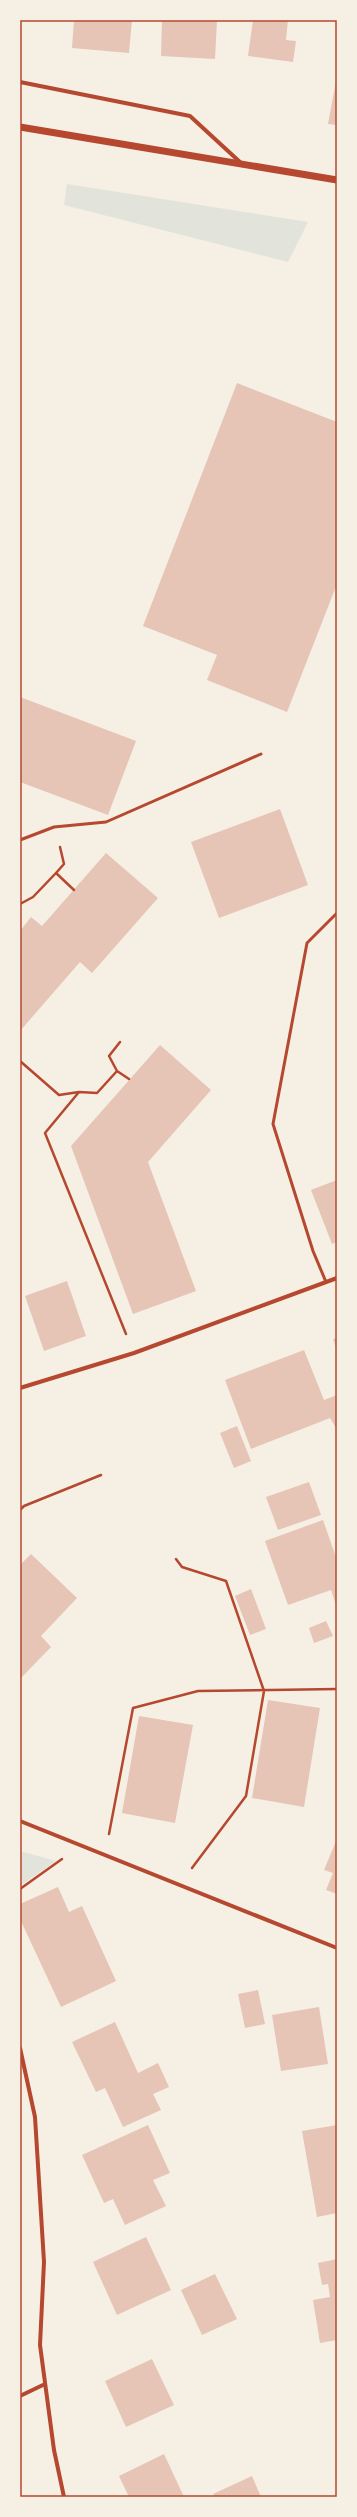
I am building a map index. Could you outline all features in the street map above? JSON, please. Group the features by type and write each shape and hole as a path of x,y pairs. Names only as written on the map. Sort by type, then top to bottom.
{"street":[{"path":"20,82 190,116 242,163"},
{"path":"20,127 337,180"},
{"path":"20,1388 134,1353 337,1278"},
{"path":"20,1821 178,1886 337,1948"},
{"path":"20,2048 35,2116 44,2262 40,2345 54,2450 64,2497"},
{"path":"20,2396 44,2384"}],"lane":[{"path":"20,840 54,827 106,822 261,754"},
{"path":"326,1282 313,1251 273,1124 307,942 337,913"}],"path":[{"path":"20,904 33,897 64,864 54,827"},
{"path":"56,873 74,890"},
{"path":"120,1042 109,1056 117,1071 129,1079"},
{"path":"20,1061 60,1095 79,1092 96,1093 117,1071"},
{"path":"79,1092 45,1133 134,1353"},
{"path":"20,1510 24,1506 102,1475"},
{"path":"176,1559 182,1567 226,1581 264,1691 246,1796 178,1886"},
{"path":"105,1856 133,1708 198,1691 337,1689"},
{"path":"20,1889 80,1846"}],"shaded area":[{"path":"67,184 308,222 288,262 64,205"},
{"path":"20,1851 56,1861 20,1886"}],"building":[{"path":"74,20 132,20 129,53 72,48"},
{"path":"162,20 217,20 215,59 161,56"},
{"path":"253,20 288,20 286,40 296,41 293,62 248,56"},
{"path":"337,81 337,125 328,124"},
{"path":"237,383 337,422 337,584 287,712 207,680 217,655 143,626"},
{"path":"20,697 136,741 108,815 20,782"},
{"path":"280,809 308,885 219,918 191,842"},
{"path":"106,853 158,898 92,973 80,962 20,1031 20,931 31,917 42,926"},
{"path":"160,1045 211,1090 148,1162 196,1291 133,1314 71,1146"},
{"path":"337,1180 337,1242 332,1244 311,1190"},
{"path":"67,1281 86,1336 44,1351 25,1296"},
{"path":"337,1338 337,1350 333,1339"},
{"path":"304,1350 324,1400 337,1395 337,1430 330,1418 251,1449 225,1380"},
{"path":"237,1426 251,1461 234,1468 220,1433"},
{"path":"309,1482 321,1515 278,1530 266,1497"},
{"path":"323,1520 337,1560 337,1608 331,1590 288,1605 265,1541"},
{"path":"31,1554 77,1598 41,1636 51,1647 20,1679 20,1565"},
{"path":"251,1589 266,1629 250,1635 235,1596"},
{"path":"326,1621 333,1636 314,1643 309,1628"},
{"path":"268,1700 320,1708 304,1807 252,1798"},
{"path":"139,1716 193,1725 175,1823 122,1813"},
{"path":"337,1839 337,1894 326,1890 333,1873 324,1870"},
{"path":"58,1887 69,1912 82,1906 116,1981 61,2007 20,1919 20,1904"},
{"path":"258,1990 265,2024 245,2028 238,1994"},
{"path":"319,2007 328,2064 281,2071 272,2015"},
{"path":"115,2022 138,2073 158,2063 169,2087 153,2094 161,2110 123,2127 105,2088 96,2092 72,2042"},
{"path":"148,2125 170,2173 153,2180 166,2206 125,2225 113,2199 104,2203 82,2155"},
{"path":"337,2125 337,2213 317,2217 302,2131"},
{"path":"146,2237 171,2290 117,2315 93,2262"},
{"path":"337,2259 337,2340 320,2343 313,2300 330,2297 328,2284 322,2285 318,2263"},
{"path":"215,2274 237,2319 202,2335 181,2290"},
{"path":"152,2359 174,2405 126,2427 105,2381"},
{"path":"164,2454 184,2497 129,2497 119,2476"},
{"path":"252,2476 261,2497 215,2497 213,2494"}]}
